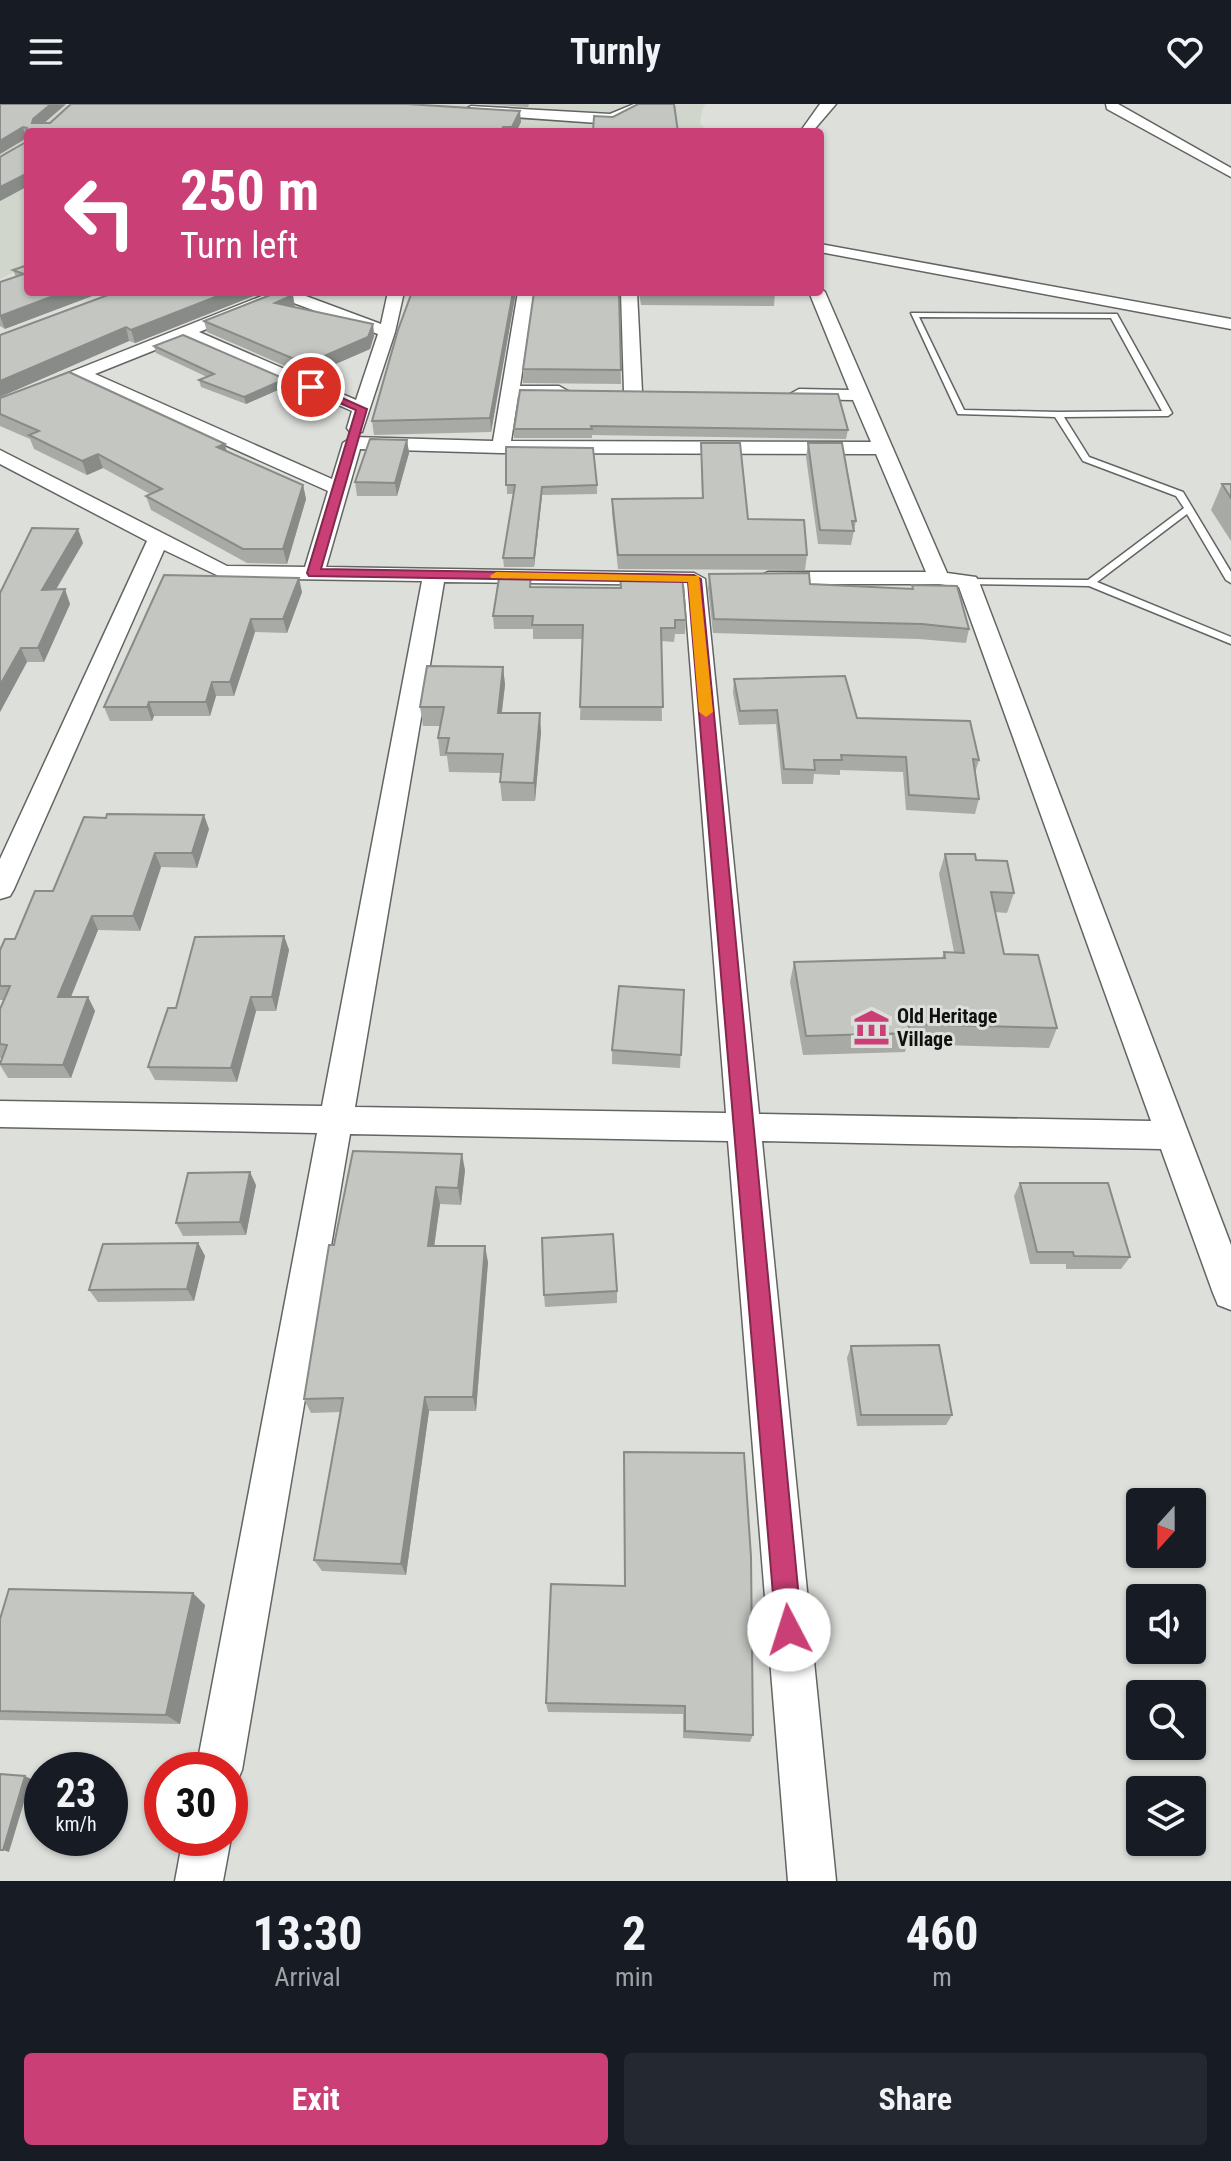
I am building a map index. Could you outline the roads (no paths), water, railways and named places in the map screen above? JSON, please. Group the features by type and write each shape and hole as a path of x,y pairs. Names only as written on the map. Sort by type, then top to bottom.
{"street":[{"path":"452,109 612,119 646,104"},
{"path":"809,128 825,106 830,104"},
{"path":"1112,104 1111,107 1231,173"},
{"path":"557,128 560,114"},
{"path":"824,249 1231,324"},
{"path":"0,406 274,296"},
{"path":"294,296 387,332"},
{"path":"314,573 395,296"},
{"path":"501,447 525,296"},
{"path":"629,296 633,392"},
{"path":"819,296 857,395 884,448 939,578"},
{"path":"184,332 362,409"},
{"path":"80,374 339,489"},
{"path":"510,391 571,391"},
{"path":"783,394 857,395"},
{"path":"352,443 501,447 884,448"},
{"path":"0,456 223,572 694,579 939,578 968,582 1231,1293"},
{"path":"0,889 159,538"},
{"path":"222,1752 434,575"},
{"path":"694,579 812,1881"},
{"path":"0,1114 1172,1135"},
{"path":"199,1881 204,1856"}],"lane":[{"path":"914,315 1114,316 1168,413 1058,415 961,412 914,315"},
{"path":"1058,415 1086,459 1180,494 1231,580"},
{"path":"1090,583 1187,510"},
{"path":"968,582 1090,583 1231,641"}],"place":[{"name":"Old Heritage Village","path":"871,1028"}]}
